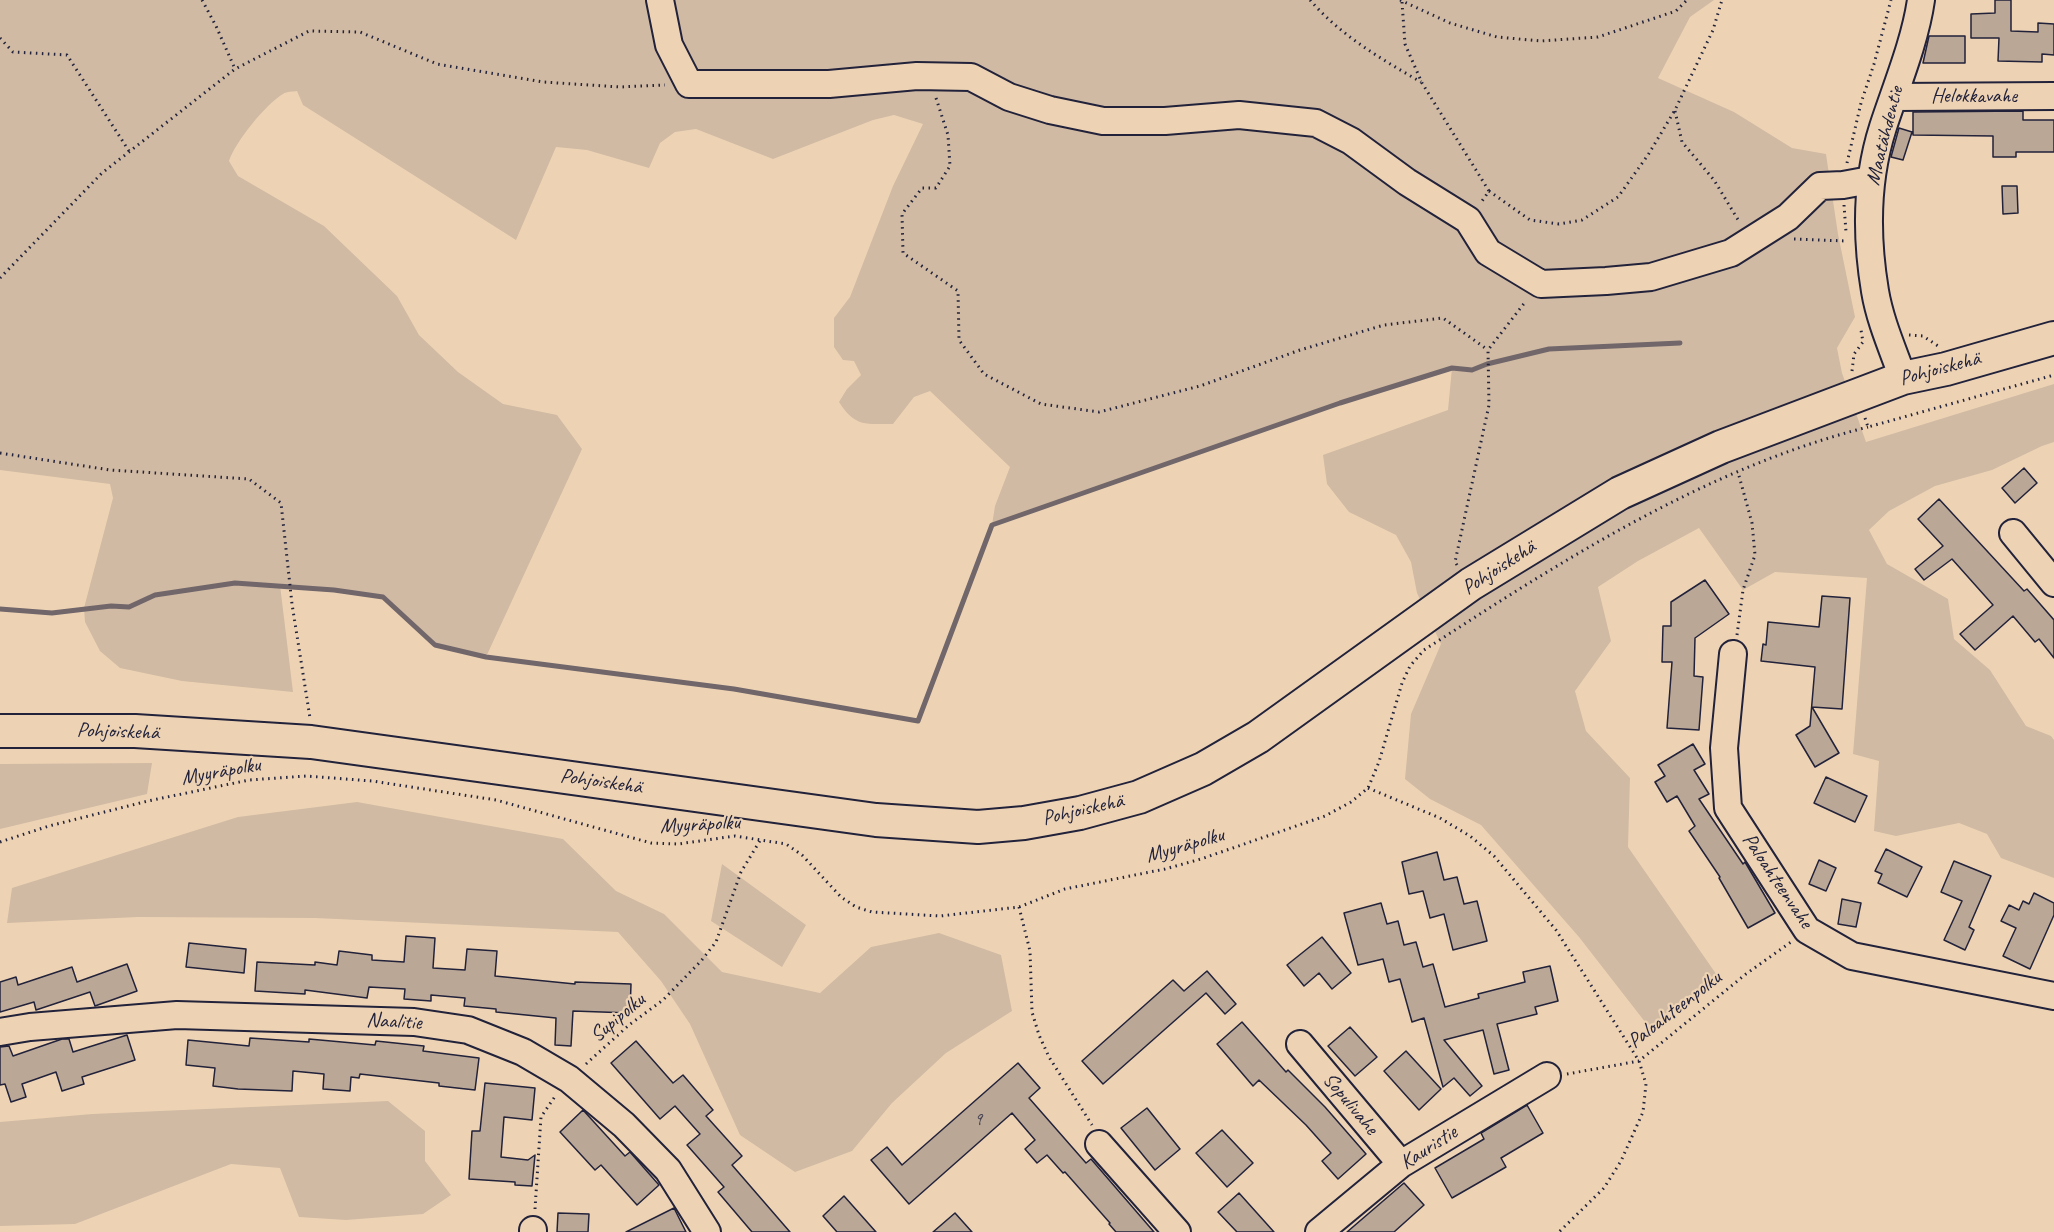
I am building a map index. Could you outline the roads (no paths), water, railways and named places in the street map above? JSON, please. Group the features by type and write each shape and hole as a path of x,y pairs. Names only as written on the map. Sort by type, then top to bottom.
{"main road":[{"name":"Pohjoiskehä","path":"0,731 135,731 311,742 876,820 978,827 1024,823 1080,813 1139,797 1203,770 1478,597 1620,493 1721,447 1903,378 1946,369 2054,338"}],"street":[{"path":"660,0 669,45 688,84 829,84 929,76 970,77 1009,97 1050,110 1103,121 1164,121 1239,115 1316,123 1351,141 1407,182 1468,220 1488,252 1541,284 1650,277 1731,253 1788,217 1820,186 1870,180"},
{"name":"Maatähdentie","path":"1903,378 1875,292 1869,214 1870,180 1882,129 1894,97 1921,0"},
{"name":"Helokkavahe","path":"1894,97 2054,96"},
{"path":"2013,533 2054,583"},
{"name":"Paloahteenvahe","path":"1733,654 1724,748 1728,808 1807,930 1852,956 2054,996"},
{"name":"Naalitie","path":"0,1032 30,1027 177,1015 414,1022 468,1030 523,1052 569,1079 624,1125 668,1170 707,1232"},
{"name":"Sopulivahe","path":"1300,1044 1401,1164"},
{"name":"Kauristie","path":"1319,1232 1401,1164 1547,1076"},
{"path":"1099,1144 1177,1232"}],"waterway":[{"path":"0,609 52,613 111,606 129,607 155,595 235,583 334,590 383,597 435,645 486,657 734,689 918,721 992,525 1340,403 1452,368 1472,370 1487,364 1549,349 1680,343"}]}
